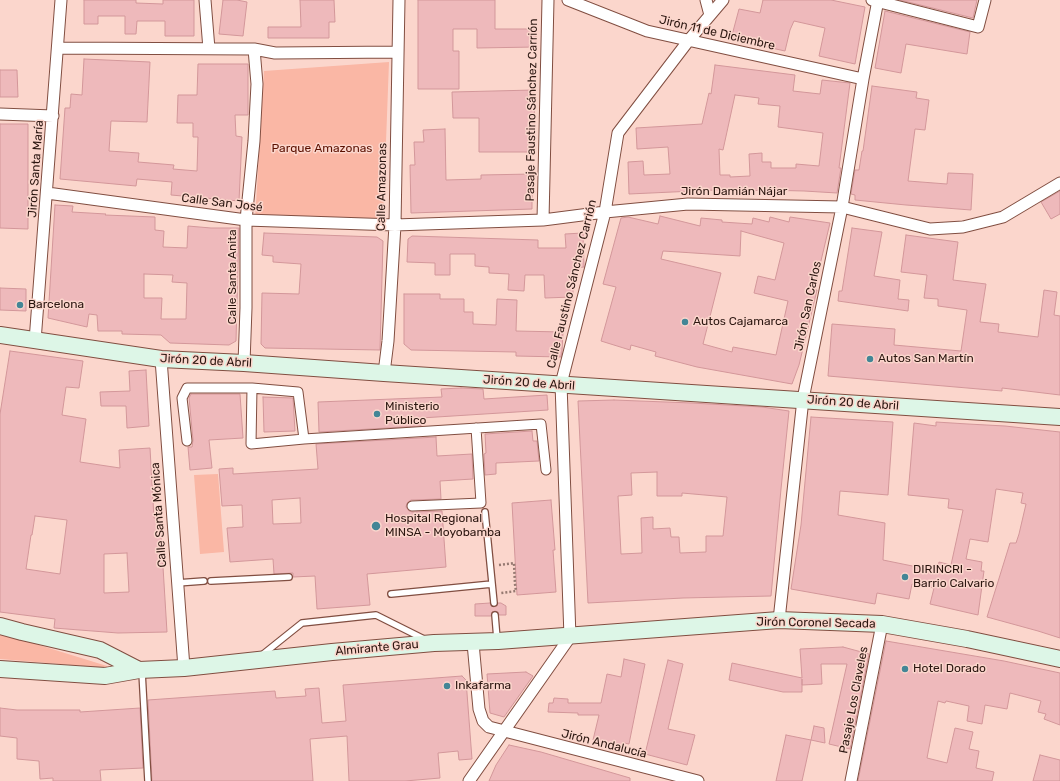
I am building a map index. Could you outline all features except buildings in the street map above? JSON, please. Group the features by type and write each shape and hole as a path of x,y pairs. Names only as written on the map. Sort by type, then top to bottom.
{"main road":[{"name":"Jirón 20 de Abril","path":"0,335 161,359 803,399 1060,417"},
{"name":"Jirón Coronel Secada","path":"570,636 780,620 882,624 967,639 1060,659"},
{"path":"0,626 100,650 140,670"},
{"name":"Almirante Grau","path":"0,669 105,676 140,670 184,668 434,643 473,643 570,636"}],"street":[{"name":"Jirón Santa María","path":"35,341 61,0"},
{"path":"205,0 209,48"},
{"name":"Calle Amazonas","path":"384,373 388,341 395,225 399,0"},
{"name":"Pasaje Faustino Sánchez Carrión","path":"543,220 548,0"},
{"name":"Jirón 11 de Diciembre","path":"568,0 647,31 863,79"},
{"path":"706,0 710,15"},
{"name":"Calle Faustino Sánchez Carrión","path":"570,636 561,384 605,212 618,133 689,40 723,0"},
{"path":"876,1 978,27 985,0"},
{"name":"Jirón San Carlos","path":"780,620 803,399 842,207 876,1"},
{"path":"58,48 254,49 275,53 398,52"},
{"name":"Calle Santa Anita","path":"244,363 246,308 246,220 254,141 257,84 254,49"},
{"path":"0,114 53,116"},
{"name":"Jirón Damián Nájar","path":"395,225 543,220 688,204 842,207 930,228 964,227 1003,217 1060,183"},
{"name":"Calle San José","path":"47,193 246,220 395,225"},
{"name":"Calle Santa Mónica","path":"161,359 184,668"},
{"path":"187,441 182,398 187,388 252,388 298,392 304,439"},
{"path":"252,388 251,444 304,439 541,424 546,470"},
{"path":"412,506 481,503 476,428"},
{"name":"Pasaje Los Claveles","path":"851,781 882,624"},
{"path":"469,781 570,636"},
{"name":"Jirón Andalucía","path":"473,643 479,709 483,721 489,727 698,781"}],"lane":[{"path":"485,512 494,603"},
{"path":"211,581 288,577"},
{"path":"178,583 204,581"},
{"path":"392,594 492,584"},
{"path":"255,661 302,622 376,615 434,643"},
{"path":"495,615 498,641"},
{"path":"140,670 148,781"}],"path":[{"path":"491,566 514,563 516,591 500,593"}],"green space":[{"name":"Parque Amazonas","path":"389,62 383,222 255,220 264,71"},
{"path":"218,474 224,552 200,554 194,475"},
{"path":"0,633 107,666 107,668 0,659"}],"place":[{"name":"Barcelona","path":"20,305"},
{"name":"Autos Cajamarca","path":"685,322"},
{"name":"Autos San Martín","path":"870,359"},
{"name":"Ministerio Público","path":"377,414"},
{"name":"Hospital Regional MINSA - Moyobamba","path":"376,526"},
{"name":"DIRINCRI - Barrio Calvario","path":"905,577"},
{"name":"Hotel Dorado","path":"905,669"},
{"name":"Inkafarma","path":"447,686"}]}
